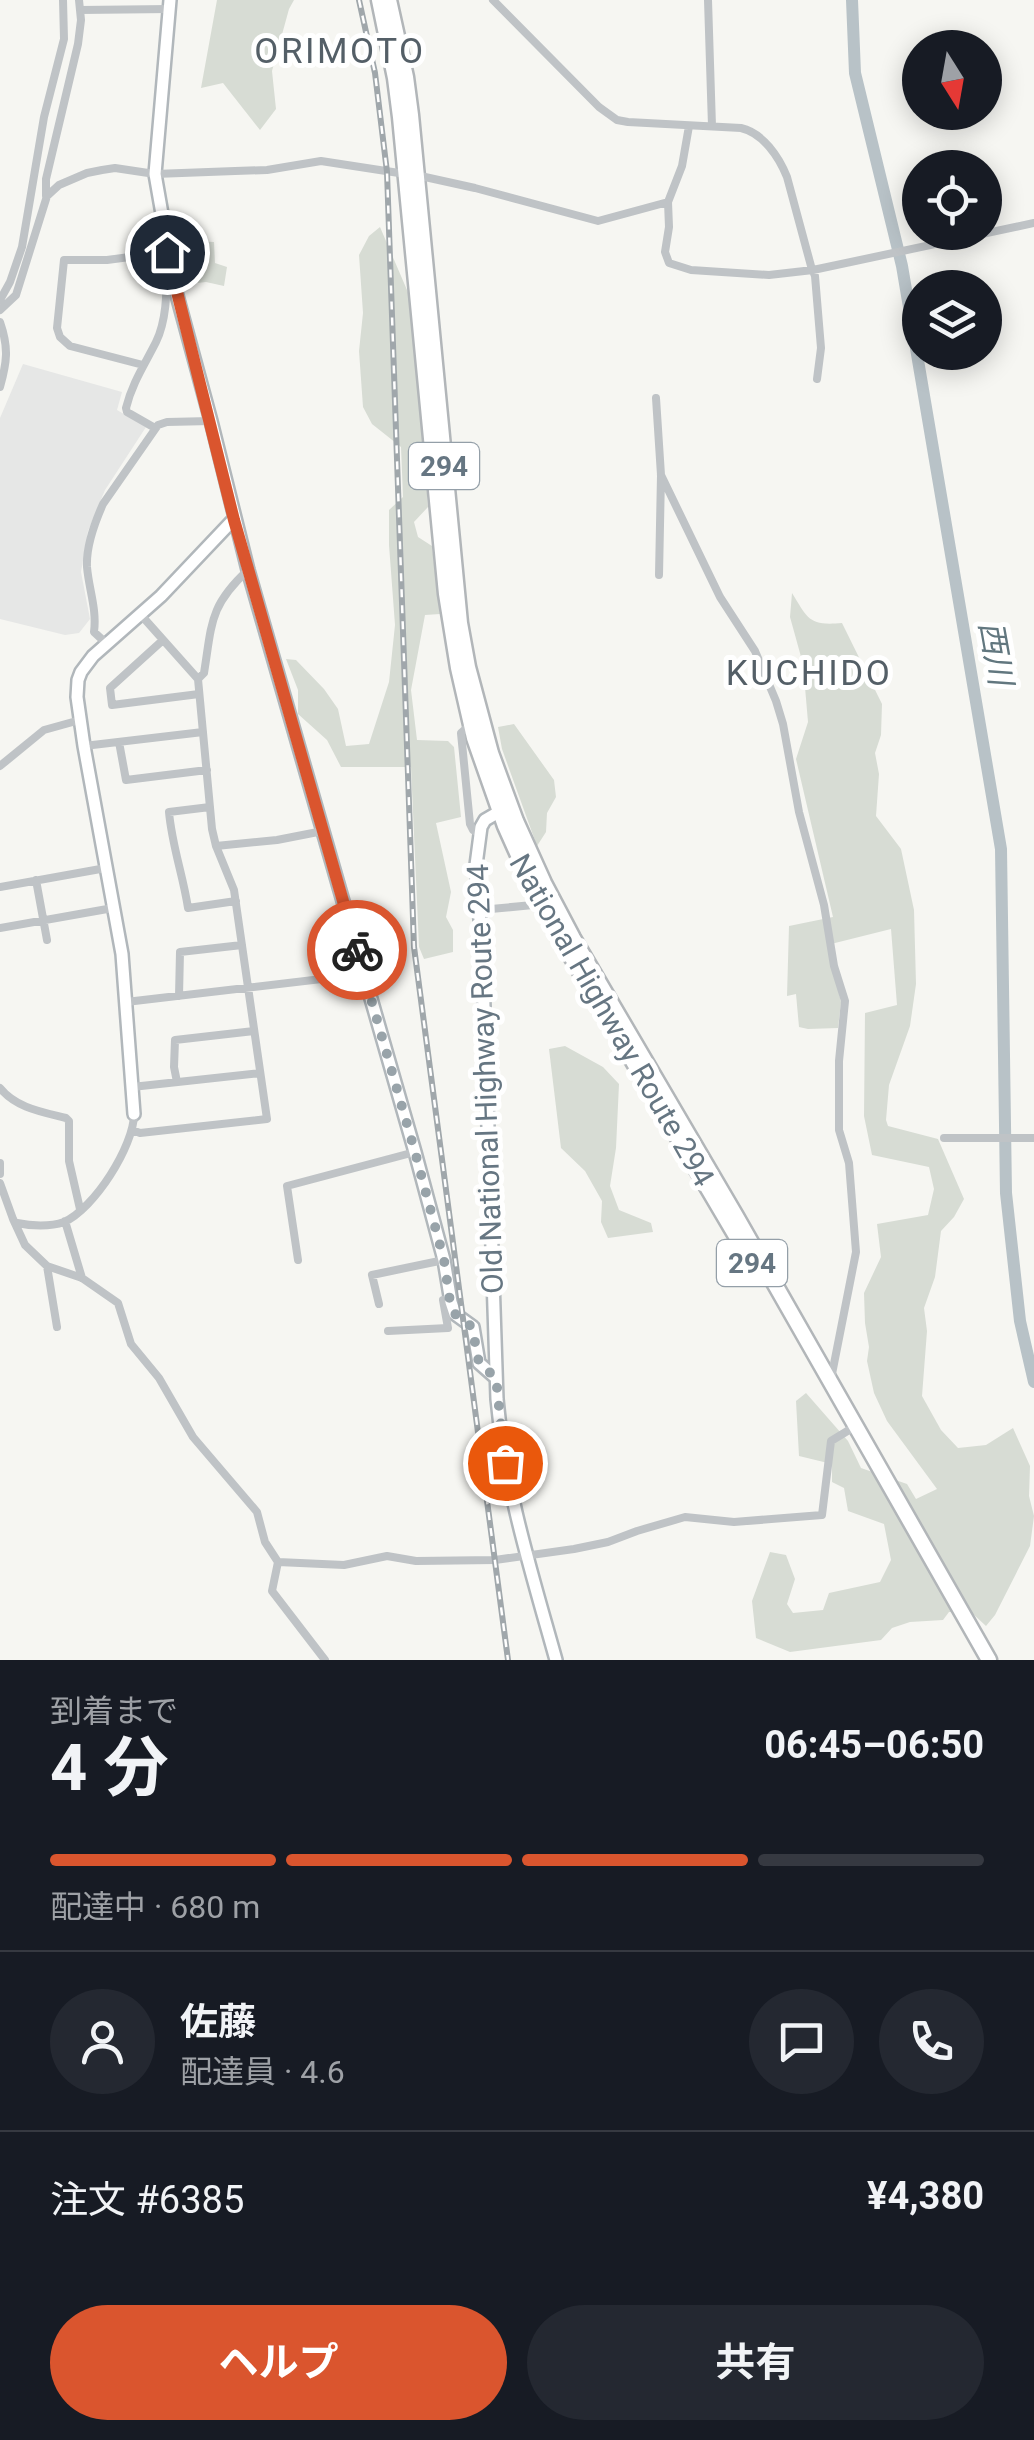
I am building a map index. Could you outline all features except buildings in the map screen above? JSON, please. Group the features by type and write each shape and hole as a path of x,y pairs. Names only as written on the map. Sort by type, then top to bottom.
{"highway":[{"name":"National Highway Route 294","path":"379,0 411,175 458,609 472,685 504,809 573,938 989,1660"},
{"name":"National Highway Route 294","path":"389,0 406,77 446,594 470,725 539,902 956,1612 967,1624"}],"street":[{"path":"0,300 22,248 47,104 64,39 64,0"},
{"path":"493,0 617,120 753,131 783,168 813,270 821,348 817,379"},
{"path":"708,0 712,126"},
{"path":"0,310 16,295 46,196 46,179 78,44 80,5 170,4 155,174 170,267 234,520 444,1260 452,1317 448,1328 388,1331"},
{"path":"689,126 682,166 668,202 665,252 669,263 690,270 770,274 813,270 1034,223"},
{"path":"46,196 59,185 87,173 115,168 155,174 267,170 322,162 475,188 598,221 668,202"},
{"path":"143,365 70,346 60,337 64,260 106,260 167,252"},
{"path":"155,428 126,408 137,376 159,336 168,285 164,270 170,267"},
{"path":"0,322 8,360 0,388"},
{"path":"656,398 661,475 659,575"},
{"path":"107,644 94,632 95,607 87,562 98,515 155,428 167,422 211,421"},
{"path":"661,475 720,597 755,650 776,701 845,1001 839,1062 839,1130 850,1163 856,1252 831,1382"},
{"path":"17,1223 65,1221 80,1209 106,1184 132,1130 134,1114 122,954 80,720 80,672 234,520"},
{"path":"198,679 204,673 214,614 230,586 248,570"},
{"path":"132,1130 266,1119 234,890 216,846 198,679 141,614"},
{"path":"162,640 110,688 112,704 200,694"},
{"path":"0,766 44,730 80,720"},
{"path":"470,725 461,733 470,824 480,834"},
{"path":"84,746 204,732"},
{"path":"119,742 126,780 207,770"},
{"path":"210,807 170,812 171,842 188,908 236,902"},
{"name":"Old National Highway Route 294","path":"504,809 485,820 476,864 496,1378 505,1463 556,1660"},
{"path":"216,846 323,831"},
{"path":"0,887 106,868"},
{"path":"36,880 47,940"},
{"path":"480,910 539,902"},
{"path":"0,928 113,908"},
{"path":"178,996 180,952 242,945"},
{"path":"126,1002 364,974"},
{"path":"177,1082 176,1040 254,1030"},
{"path":"132,1087 260,1073"},
{"path":"0,1088 19,1104 69,1121 69,1161 80,1209"},
{"path":"944,1138 1034,1138"},
{"path":"298,1260 287,1186 415,1152"},
{"path":"0,1163 0,1174"},
{"path":"0,1183 25,1244 47,1266 82,1278 118,1303 131,1344 158,1378 193,1437 257,1512 265,1542 278,1562 272,1592 325,1660"},
{"path":"65,1221 82,1278"},
{"path":"379,1304 372,1275 444,1260"},
{"path":"47,1266 57,1327"},
{"path":"444,1300 452,1317 472,1327 479,1363 496,1378"},
{"path":"278,1562 344,1565 388,1556 416,1561 495,1560 608,1542 685,1517 734,1522 822,1515 831,1440 849,1430"}],"shaded area":[{"path":"217,0 294,0 272,71 276,109 260,130 223,83 201,88"},
{"path":"380,227 413,304 428,507 414,522 418,537 432,546 440,614 425,615 411,690 417,740 448,741 454,747 461,817 436,823 451,892 446,917 453,930 453,952 424,959 419,947 411,767 341,767 327,740 298,714 298,690 286,659 296,660 338,709 346,746 369,744 389,682 395,625 389,510 403,497 401,447 372,424 363,407 359,255 369,236"},
{"path":"170,240 214,242 215,263 227,267 224,286 206,282 180,285"},
{"path":"23,364 122,392 117,410 146,427 105,490 88,531 81,572 90,619 79,633 65,635 0,619 0,418"},
{"path":"792,593 816,622 842,623 882,704 881,735 875,753 879,774 876,816 901,849 914,910 916,984 910,1026 889,1085 886,1120 888,1126 938,1139 964,1199 941,1231 935,1277 924,1308 927,1331 922,1396 941,1430 958,1448 986,1445 1013,1428 1030,1466 1029,1496 1034,1516 1030,1546 986,1626 972,1613 949,1612 943,1620 910,1622 892,1628 881,1640 790,1652 756,1638 752,1601 770,1552 786,1555 795,1579 787,1604 793,1613 823,1610 829,1593 880,1582 891,1560 884,1524 848,1511 844,1488 832,1482 832,1464 799,1456 796,1401 806,1393 848,1441 861,1468 907,1484 916,1499 937,1489 887,1421 874,1393 867,1361 864,1293 881,1257 877,1224 928,1215 934,1189 929,1167 872,1155 864,1116 865,1013 897,1005 891,929 827,945 841,1002 838,1028 799,1027 796,994 787,996 789,926 833,917 796,759 808,722 803,664 790,617"},
{"path":"514,724 554,780 556,797 547,813 546,832 537,846 502,749 498,727"},
{"path":"565,1046 603,1067 619,1084 610,1186 619,1210 651,1223 653,1232 608,1238 601,1222 602,1201 585,1171 561,1148 549,1049"}],"waterway":[{"name":"西川","path":"852,0 855,73 902,266 1001,849 1006,1193 1020,1321 1034,1382"}],"railway":[{"path":"359,0 375,73 387,172 414,947 508,1660"}],"way so far":[{"path":"357,950 444,1260 450,1302 455,1314 472,1327 479,1363 496,1378 505,1463"}],"district":[{"name":"ORIMOTO","path":"340,51"},
{"name":"KUCHIDO","path":"809,673"}],"route":[{"path":"167,252 234,520 357,950"}]}
